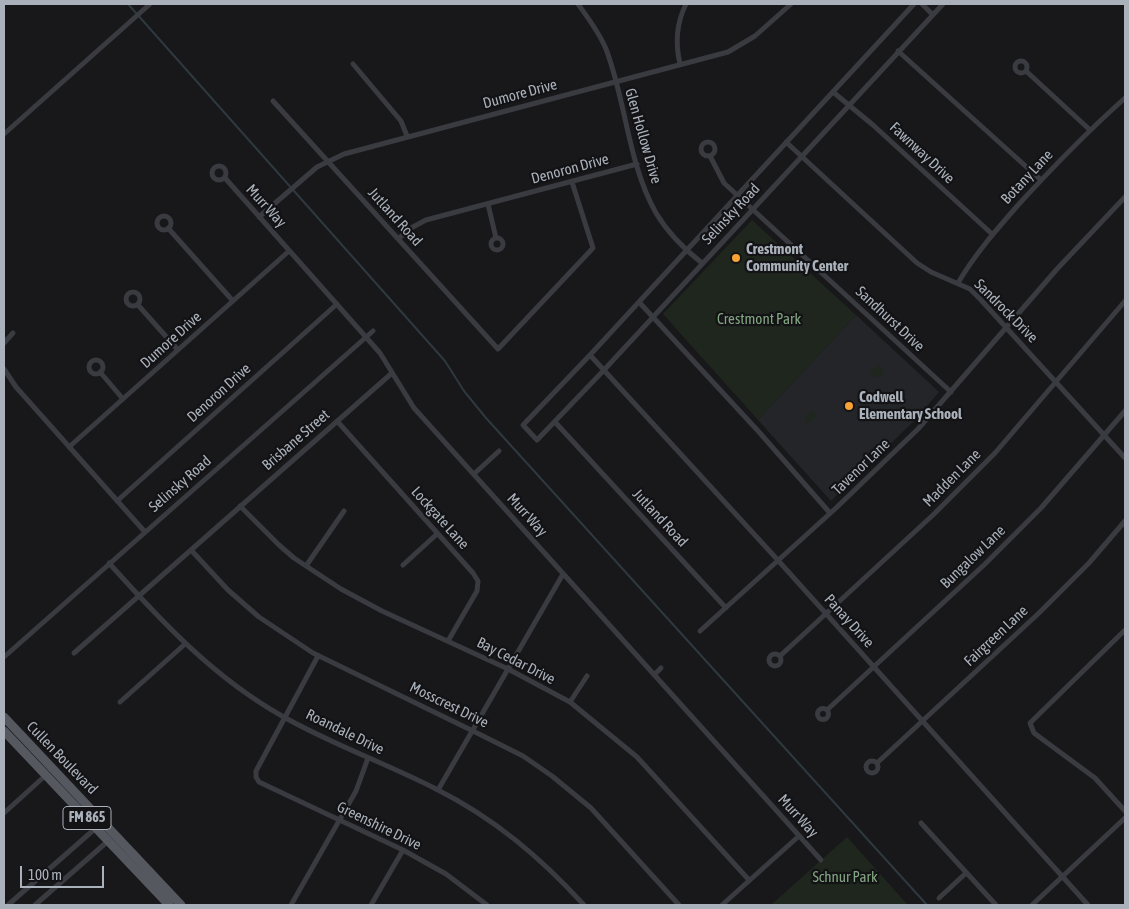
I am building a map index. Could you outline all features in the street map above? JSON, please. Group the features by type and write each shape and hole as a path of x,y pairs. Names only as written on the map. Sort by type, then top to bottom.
{"main road":[{"name":"Cullen Boulevard","path":"4,718 8,731 46,776 169,905"},
{"name":"Cullen Boulevard","path":"8,731 54,769 181,905"}],"street":[{"path":"4,134 150,4"},
{"name":"Glen Hollow Drive","path":"578,4 596,30 606,49 645,191 656,214 672,236 702,264"},
{"path":"680,64 676,47 677,29 680,16 686,4"},
{"name":"Dumore Drive","path":"259,217 295,185 327,161 344,154 728,52 755,36 791,4"},
{"name":"Selinsky Road","path":"914,4 523,425 537,440 943,4"},
{"path":"922,4 933,15"},
{"path":"898,51 1041,180"},
{"path":"353,64 401,121 406,136"},
{"path":"1026,71 1090,130"},
{"name":"Fawnway Drive","path":"832,92 874,125 992,234"},
{"name":"Botany Lane","path":"958,283 972,259 992,234 1041,180 1090,130 1125,98"},
{"name":"Jutland Road","path":"273,101 498,349 592,248 572,182"},
{"name":"Sandrock Drive","path":"786,142 918,264 931,272 970,289 1125,458"},
{"name":"Sandhurst Drive","path":"710,156 724,183 736,195 951,392"},
{"name":"Denoron Drive","path":"398,239 411,228 426,220 637,164"},
{"name":"Murr Way","path":"225,178 380,353 414,408 821,860"},
{"name":"Tavenor Lane","path":"700,631 906,441 1058,269 1125,197"},
{"path":"488,204 496,238"},
{"path":"168,228 233,300"},
{"name":"Dumore Drive","path":"68,447 289,251"},
{"name":"Madden Lane","path":"780,656 934,514 995,453 1125,301"},
{"path":"639,302 759,432 830,513"},
{"path":"138,304 178,350"},
{"name":"Denoron Drive","path":"117,501 337,304"},
{"name":"Selinsky Road","path":"4,657 373,330"},
{"path":"4,343 13,333"},
{"name":"Panay Drive","path":"590,355 1088,905"},
{"path":"4,370 16,388 145,532"},
{"path":"100,372 123,398"},
{"name":"Brisbane Street","path":"74,653 392,373"},
{"name":"Bungalow Lane","path":"827,710 985,564 1041,508 1125,411"},
{"name":"Lockgate Lane","path":"337,421 474,573 478,582 477,590 448,641"},
{"name":"Jutland Road","path":"555,422 726,608"},
{"path":"474,474 499,451"},
{"name":"Bay Cedar Drive","path":"240,506 279,545 306,566 382,611 508,669 570,702 637,757 750,880"},
{"path":"306,566 344,511"},
{"name":"Fairgreen Lane","path":"877,763 1039,613 1089,563 1125,521"},
{"path":"403,566 437,534"},
{"name":"Mosscrest Drive","path":"190,550 228,590 259,617 318,656 522,756 552,776 591,808 679,905"},
{"name":"Roandale Drive","path":"109,563 185,644 239,688 284,717 438,790 484,817 522,844 557,876 584,905"},
{"path":"438,790 563,574"},
{"path":"1125,630 1030,723 1034,733 1095,778 1125,810"},
{"path":"120,702 185,644"},
{"path":"284,717 318,656"},
{"path":"654,674 661,668"},
{"path":"570,702 587,676"},
{"name":"Greenshire Drive","path":"284,717 256,771 256,777 259,782 403,850 446,874 487,905"},
{"path":"291,905 341,820 356,791 368,758"},
{"path":"4,813 54,769"},
{"path":"1032,905 1125,818"},
{"path":"921,823 996,905"},
{"path":"8,905 96,827 109,828 108,841 35,905"},
{"path":"722,905 799,836"},
{"path":"371,905 403,850"},
{"path":"939,898 966,873"}],"shaded area":[{"name":"Codwell Elementary School","path":"856,315 939,392 914,421 831,501 758,420"}],"green space":[{"name":"Crestmont Park","path":"752,220 856,315 758,420 663,314"},
{"path":"879,365 884,372 879,377 874,377 870,372"},
{"path":"810,411 814,412 816,416 812,421 806,423 805,418"},
{"name":"Schnur Park","path":"847,837 908,905 771,905"}],"waterway":[{"path":"128,4 445,361 464,391 486,418 927,905"}],"place":[{"name":"Crestmont Community Center","path":"736,258"},
{"name":"Codwell Elementary School","path":"849,406"}]}
